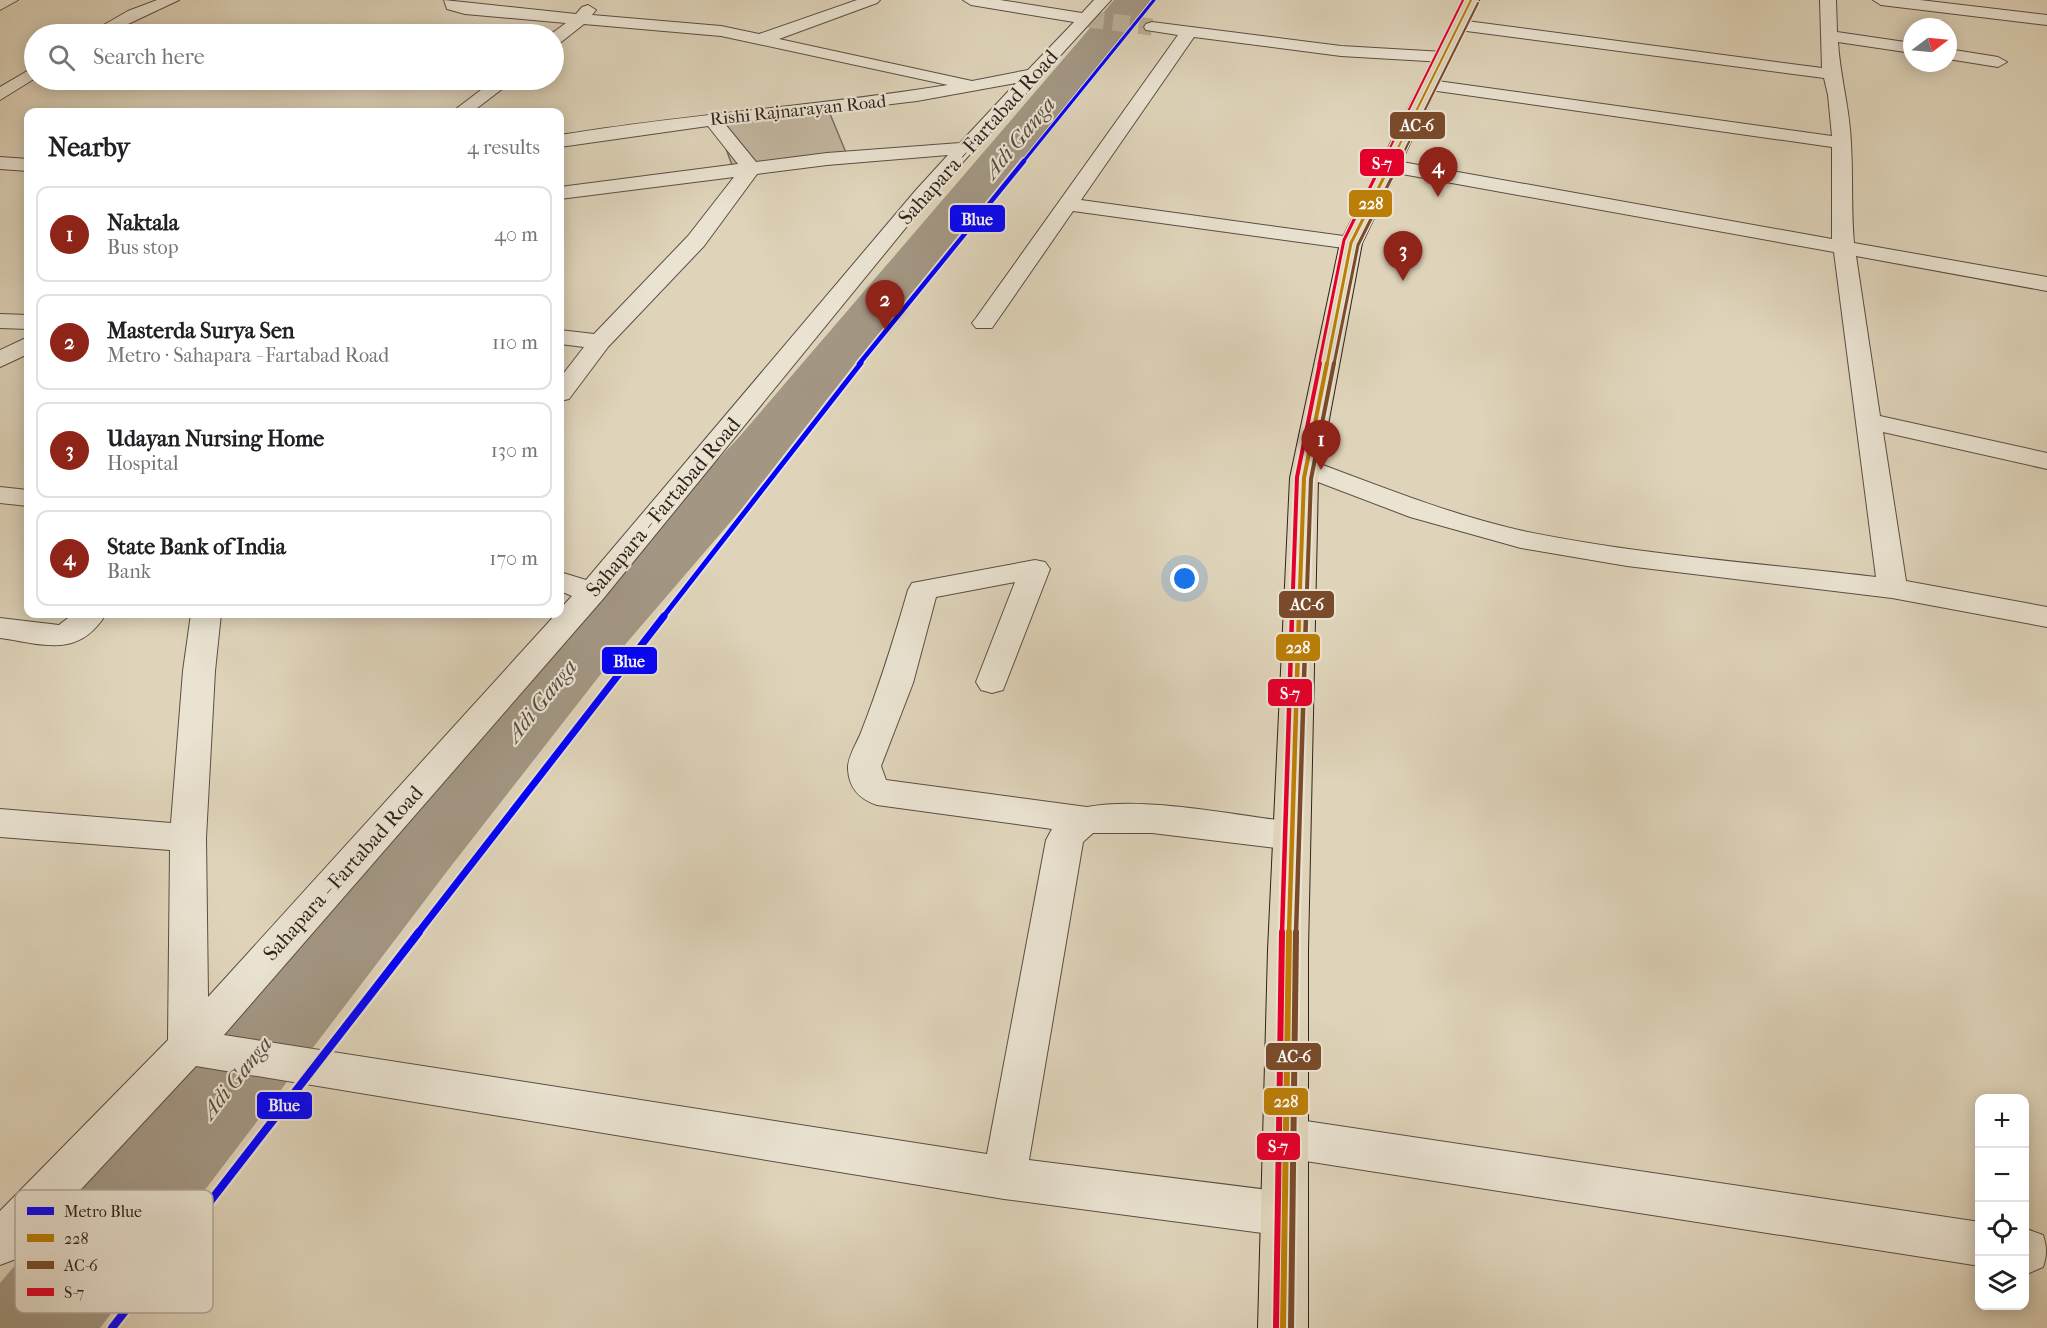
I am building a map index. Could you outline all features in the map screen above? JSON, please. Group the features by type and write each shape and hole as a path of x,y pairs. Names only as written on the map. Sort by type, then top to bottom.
{"main road":[{"path":"1283,1328 1292,836 1306,468 1352,243 1471,0"}],"street":[{"path":"0,5 10,0"},
{"path":"115,24 171,0"},
{"path":"452,0 453,6 465,9 690,27 762,39 979,87"},
{"path":"564,32 603,0"},
{"path":"762,39 872,0"},
{"path":"971,0 1087,19"},
{"name":"Sahapara - Fartabad Road","path":"51,1190 188,1047 592,592 923,194 1103,0"},
{"path":"1828,0 1831,74 1837,95 1842,143 1841,217 1844,249 1892,588"},
{"path":"1881,0 1990,7 2047,21"},
{"path":"1459,25 1831,74"},
{"path":"1152,27 1341,51 1444,57"},
{"path":"984,323 1189,32"},
{"path":"1830,36 1903,47"},
{"path":"1957,55 1998,62"},
{"name":"Rishi Rajnarayan Road","path":"564,140 630,128 711,118 928,96 1035,74"},
{"path":"0,95 24,79"},
{"path":"1430,85 1842,143"},
{"path":"466,108 491,90"},
{"path":"711,118 751,168"},
{"path":"564,192 827,159 965,148"},
{"path":"0,163 24,165"},
{"path":"1391,166 2047,284"},
{"path":"564,389 600,342 696,241 751,168"},
{"path":"1068,204 1352,243"},
{"path":"0,321 24,322"},
{"path":"564,338 600,342"},
{"path":"0,360 24,346"},
{"path":"1867,421 2047,461"},
{"path":"1306,468 1420,511 1521,539 1627,557 1892,588 2047,617"},
{"path":"0,495 24,498"},
{"path":"992,682 1035,569 923,590 897,682 864,766 867,783 877,792 1085,820 1119,817 1292,836"},
{"path":"564,582 592,592"},
{"path":"0,628 66,636 86,618"},
{"path":"206,618 199,671 188,838 188,1047 1004,1178 1285,1214"},
{"path":"1004,1178 1064,840 1072,829 1085,820"},
{"path":"0,823 188,838"},
{"path":"1286,1138 1975,1243"},
{"name":"Sahapara - Fartabad Road","path":"0,1243 15,1227"}],"shaded area":[{"path":"828,109 847,155 733,168 716,121"}],"waterway":[{"name":"Adi Ganga","path":"144,1190 419,847 586,644 761,449 1133,0"},
{"name":"Adi Ganga","path":"33,1328 45,1313"}],"tunnel":[{"path":"1087,19 1152,27"}],"metro line":[{"name":"Blue","path":"213,1198 846,381 1154,0"},
{"name":"Blue","path":"112,1328 124,1313"}],"transit line":[{"name":"S-7","path":"1276,1328 1281,950 1297,477 1344,240 1463,0"},
{"name":"228","path":"1283,1328 1288,950 1304,478 1351,243 1471,0"},
{"name":"AC-6","path":"1291,1328 1295,950 1311,479 1358,245 1478,3"}],"place":[{"name":"State Bank of India","path":"1438,197"},
{"name":"Udayan Nursing Home","path":"1403,281"},
{"name":"Masterda Surya Sen","path":"885,330"},
{"name":"Naktala","path":"1321,470"}]}
